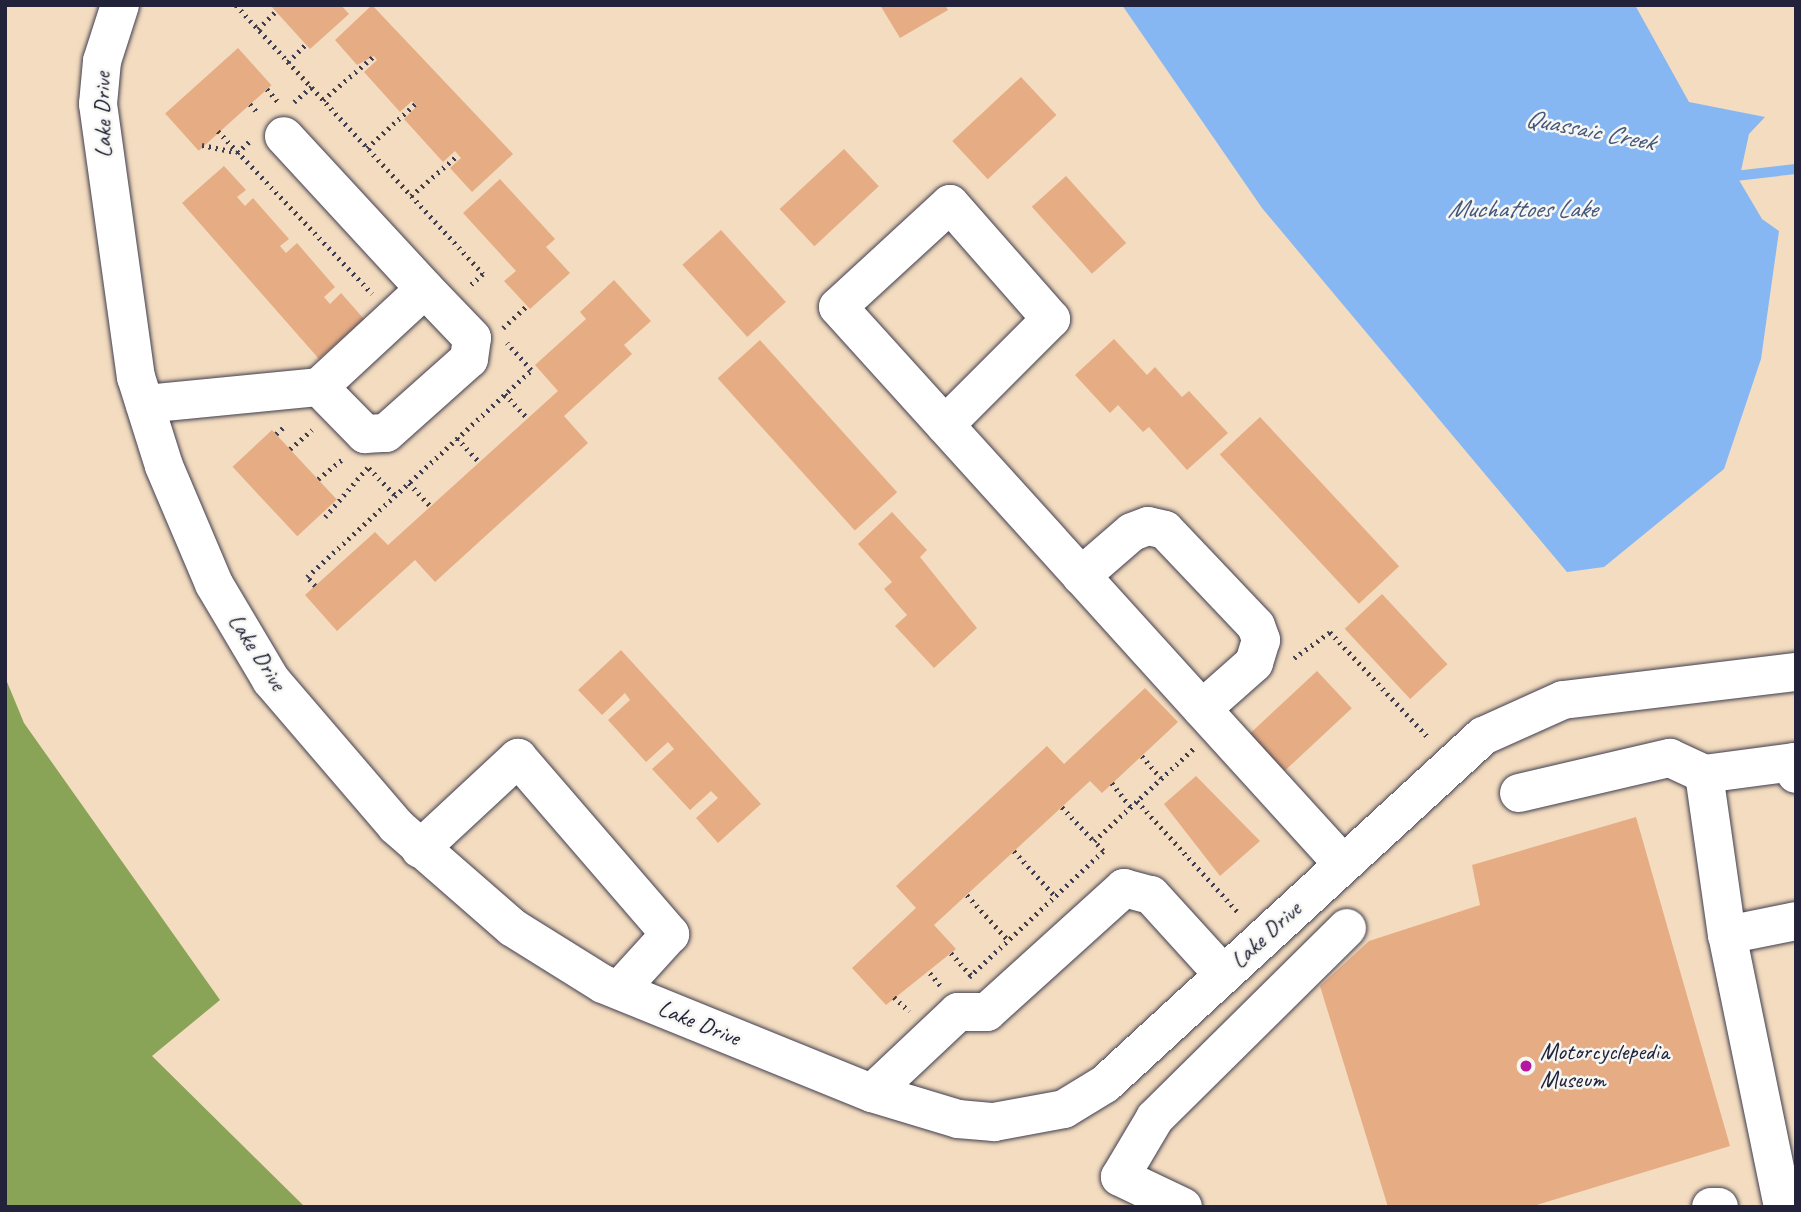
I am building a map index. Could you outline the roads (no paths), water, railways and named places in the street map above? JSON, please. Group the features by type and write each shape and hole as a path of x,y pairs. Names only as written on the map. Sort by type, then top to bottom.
{"street":[{"name":"Lake Drive","path":"120,5 102,61 98,104 145,404 215,584 271,680 419,849 513,928 619,990 872,1093 958,1119 994,1122 1064,1109 1105,1084 1483,736 1524,714 1563,700 1796,672"},
{"path":"145,404 321,404 365,434 386,433 469,359 472,338 425,289 285,123"},
{"path":"944,425 1051,318 950,204 838,307 944,425 1342,863"},
{"path":"321,404 395,317 425,289"},
{"path":"1082,576 1132,532 1148,526 1165,530 1256,626 1261,640 1254,663 1210,717"},
{"path":"419,849 518,758 670,934 619,990"},
{"path":"1519,793 1670,758 1704,774 1794,762 1796,774"},
{"path":"1704,774 1727,935 1783,1207"},
{"path":"872,1093 958,1012 987,1012 1125,888 1151,895 1223,974"},
{"path":"1727,935 1796,921"},
{"path":"1183,1207 1120,1177 1155,1118 1347,928"},
{"path":"1711,1207 1719,1207"}],"water":[{"name":"Muchattoes Lake","path":"1122,5 1635,5 1689,102 1765,117 1749,134 1739,180 1762,219 1779,231 1761,359 1724,469 1604,567 1567,572 1262,208"}],"waterway":[{"name":"Quassaic Creek","path":"1726,177 1796,169"}],"place":[{"name":"Motorcyclepedia Museum","path":"1526,1066"}]}
